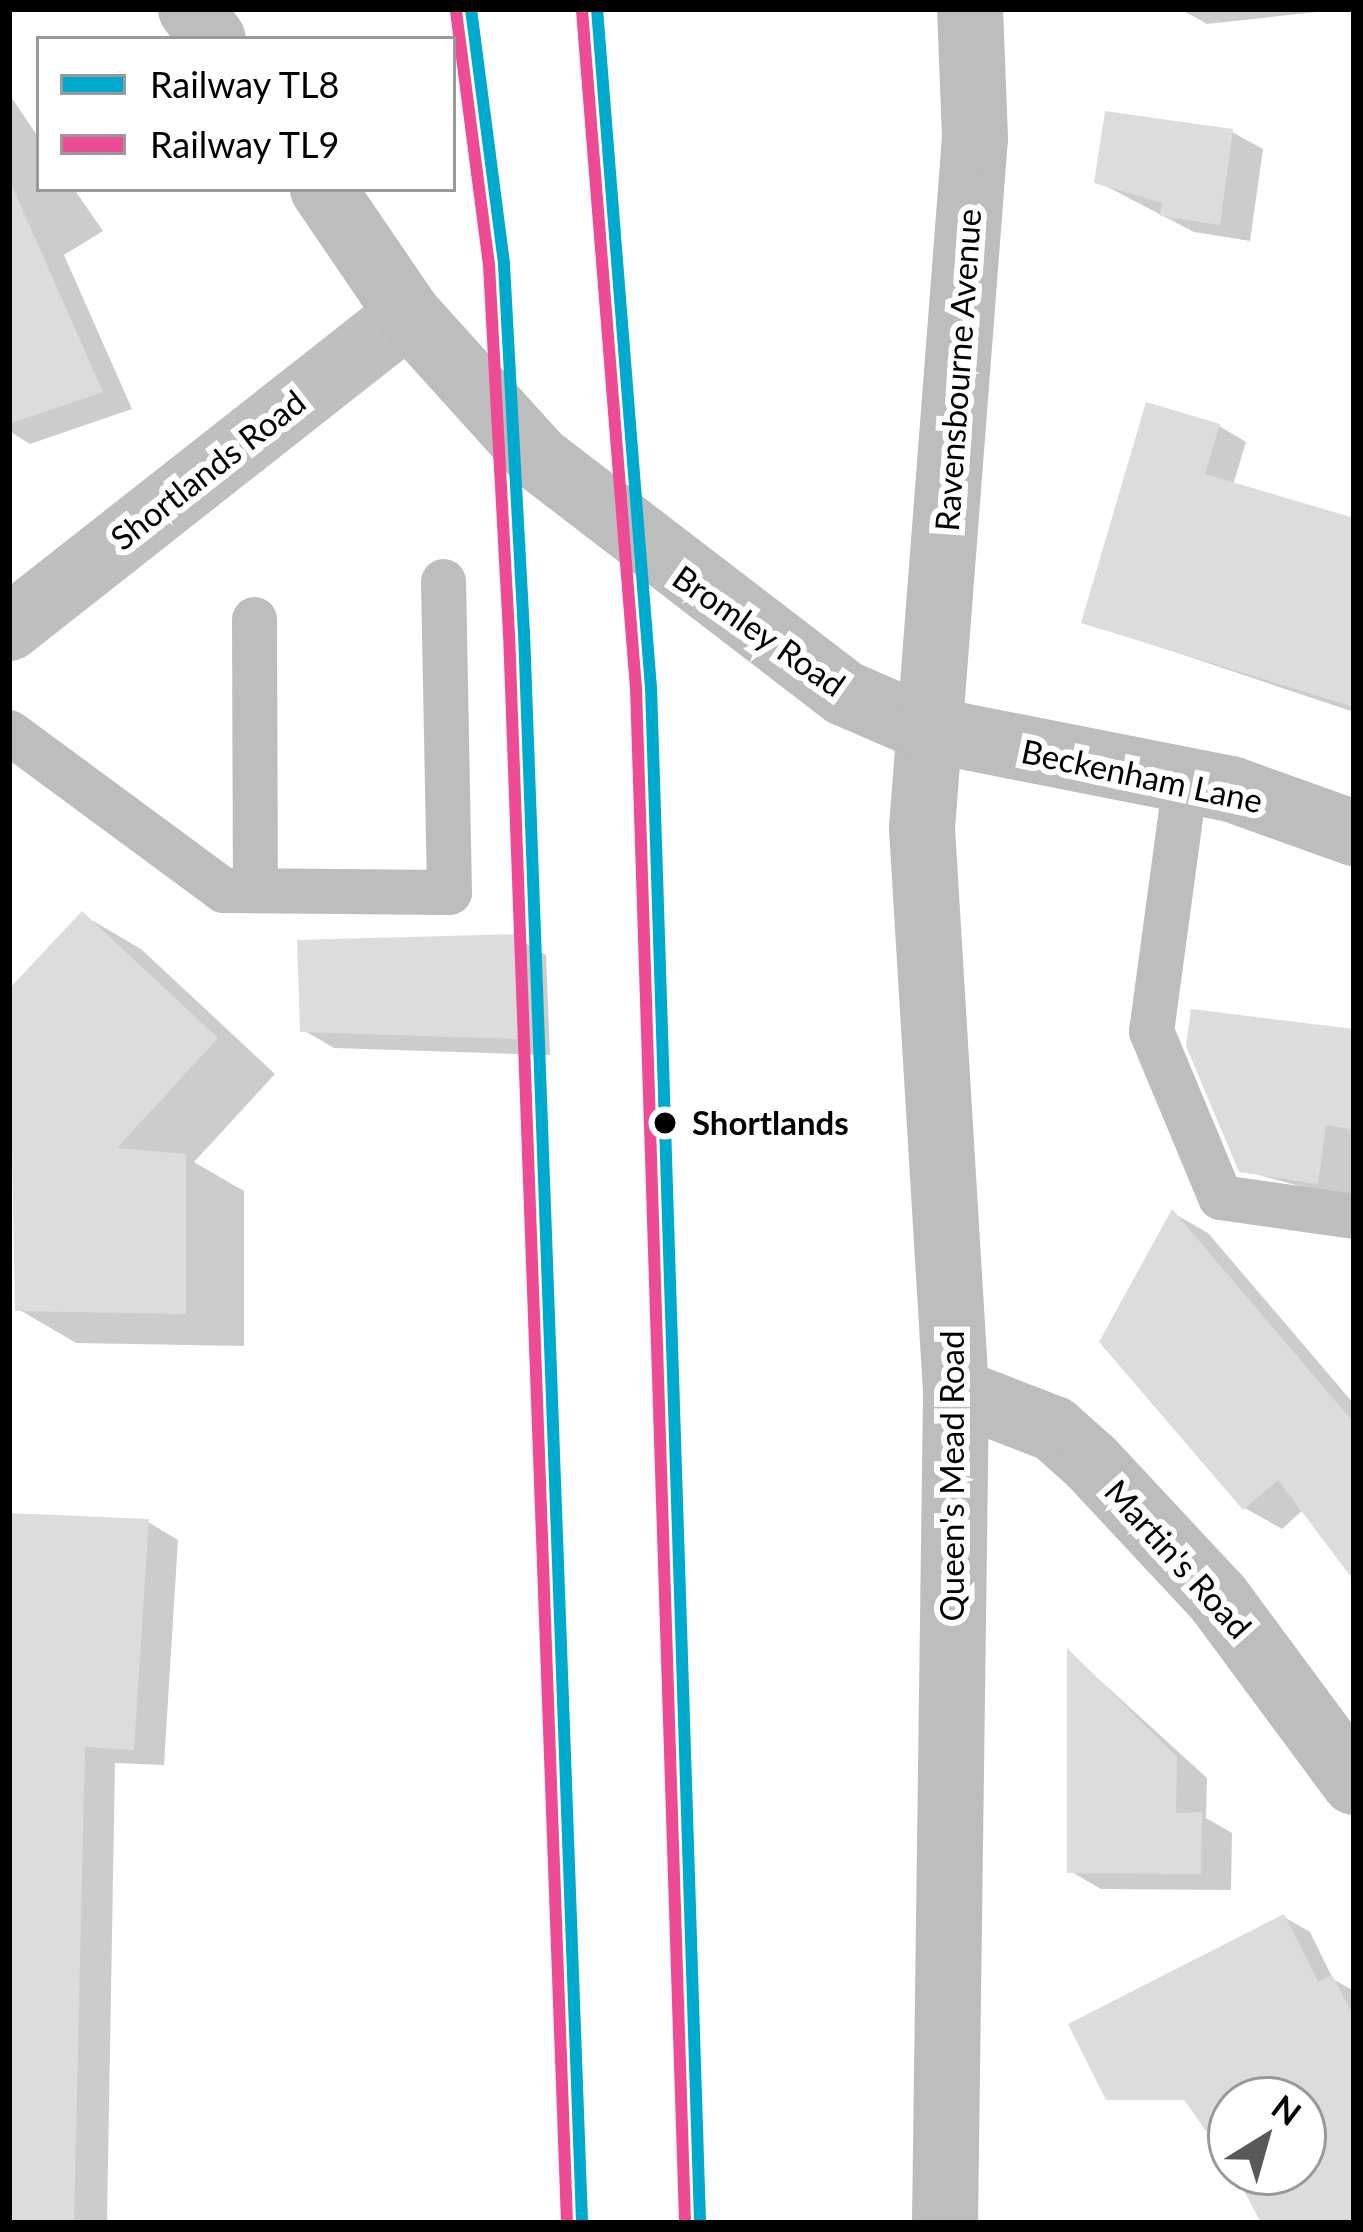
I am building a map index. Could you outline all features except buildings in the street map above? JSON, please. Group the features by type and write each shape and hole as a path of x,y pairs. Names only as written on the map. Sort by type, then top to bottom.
{"street":[{"path":"191,9 211,36"},
{"name":"Ravensbourne Avenue","path":"927,729 975,138 970,9"},
{"name":"Bromley Road","path":"324,192 407,314 592,507 833,686 927,729"},
{"name":"Shortlands Road","path":"9,628 407,314"},
{"name":"Beckenham Lane","path":"927,729 1184,780 1354,833"},
{"name":"Queen's Mead Road","path":"927,729 922,828 956,1391 945,2223"},
{"name":"Martin's Road","path":"956,1391 1054,1429 1092,1463 1218,1598 1354,1782"}],"lane":[{"path":"9,732 223,890 449,892 443,581"},
{"path":"254,619 255,890"},
{"path":"1184,780 1151,1031 1220,1198 1354,1216"}],"rail line":[{"name":"TL8","path":"471,9 504,264 524,632 582,2223"},
{"name":"TL8","path":"597,9 651,687 700,2223"},
{"name":"TL9","path":"582,10 636,688 685,2223"},
{"name":"TL9","path":"456,11 489,265 509,633 567,2223"}],"place":[{"name":"Shortlands","path":"665,1123"}]}
